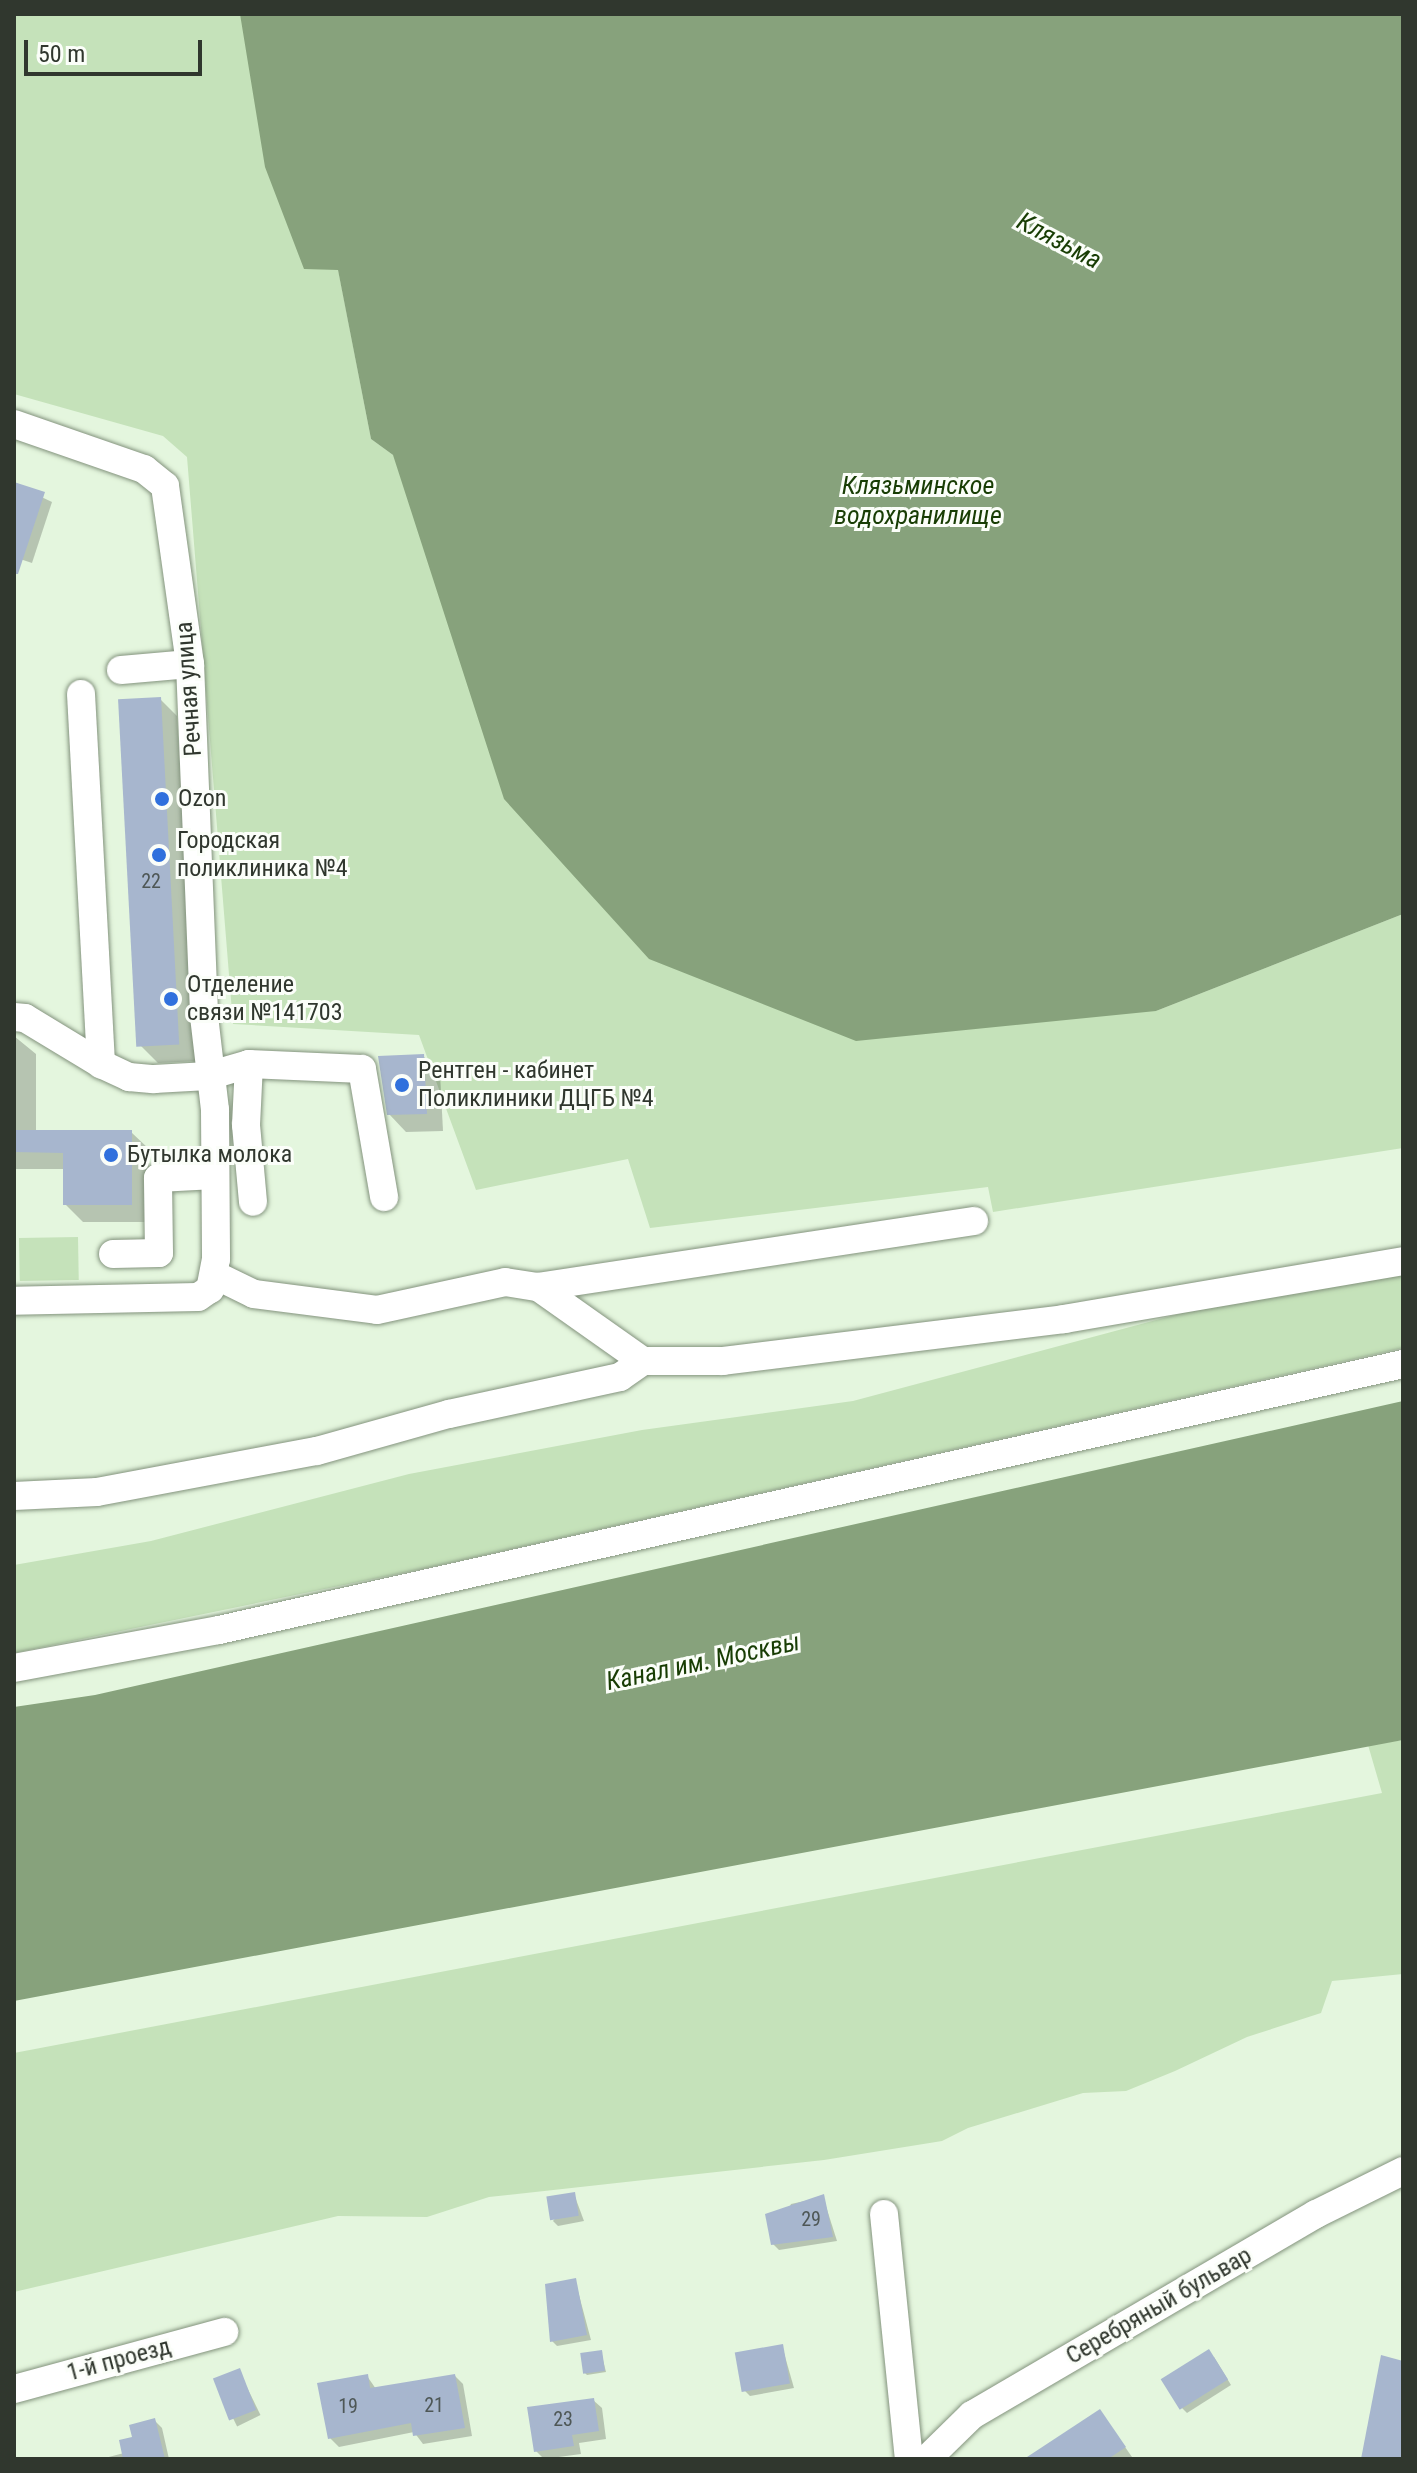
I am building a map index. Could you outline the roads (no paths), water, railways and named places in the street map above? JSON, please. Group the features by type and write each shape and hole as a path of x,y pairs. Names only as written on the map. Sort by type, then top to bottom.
{"street":[{"name":"Речная улица","path":"14,424 144,469 165,486 190,664 208,1076 215,1110 215,1275"},
{"path":"121,670 190,664"},
{"path":"81,694 101,1064"},
{"path":"14,1017 25,1018 101,1064 129,1077 208,1076 249,1064 362,1069 384,1197"},
{"path":"249,1064 246,1125 253,1202"},
{"path":"113,1254 159,1253 158,1178 215,1175"},
{"path":"14,1301 198,1297 210,1289 215,1275 254,1294 377,1310 505,1282 538,1287 974,1221"},
{"path":"14,1496 97,1492 317,1451 449,1414 620,1377 643,1361 723,1361 1064,1319 1403,1261"},
{"path":"538,1287 643,1361"},
{"path":"14,1668 219,1630 1403,1364"},
{"name":"Серебряный бульвар","path":"927,2459 972,2415 1316,2214 1403,2171"},
{"path":"884,2214 909,2459"},
{"name":"1-й проезд","path":"14,2389 224,2332"}],"water":[{"name":"Клязьминское водохранилище","path":"240,14 1403,14 1403,914 1156,1011 856,1041 649,959 504,799 393,455 371,439 338,270 304,269 265,167"},
{"name":"Канал им. Москвы","path":"1403,1401 1403,1740 14,2001 14,1707 95,1695"}],"place":[{"name":"Ozon","path":"162,799"},
{"name":"Городская поликлиника №4","path":"159,855"},
{"name":"Отделение связи №141703","path":"171,999"},
{"name":"Рентген - кабинет Поликлиники ДЦГБ №4","path":"402,1085"},
{"name":"Бутылка молока","path":"111,1155"}],"water label":[{"name":"Клязьма","path":"1059,241"}]}
